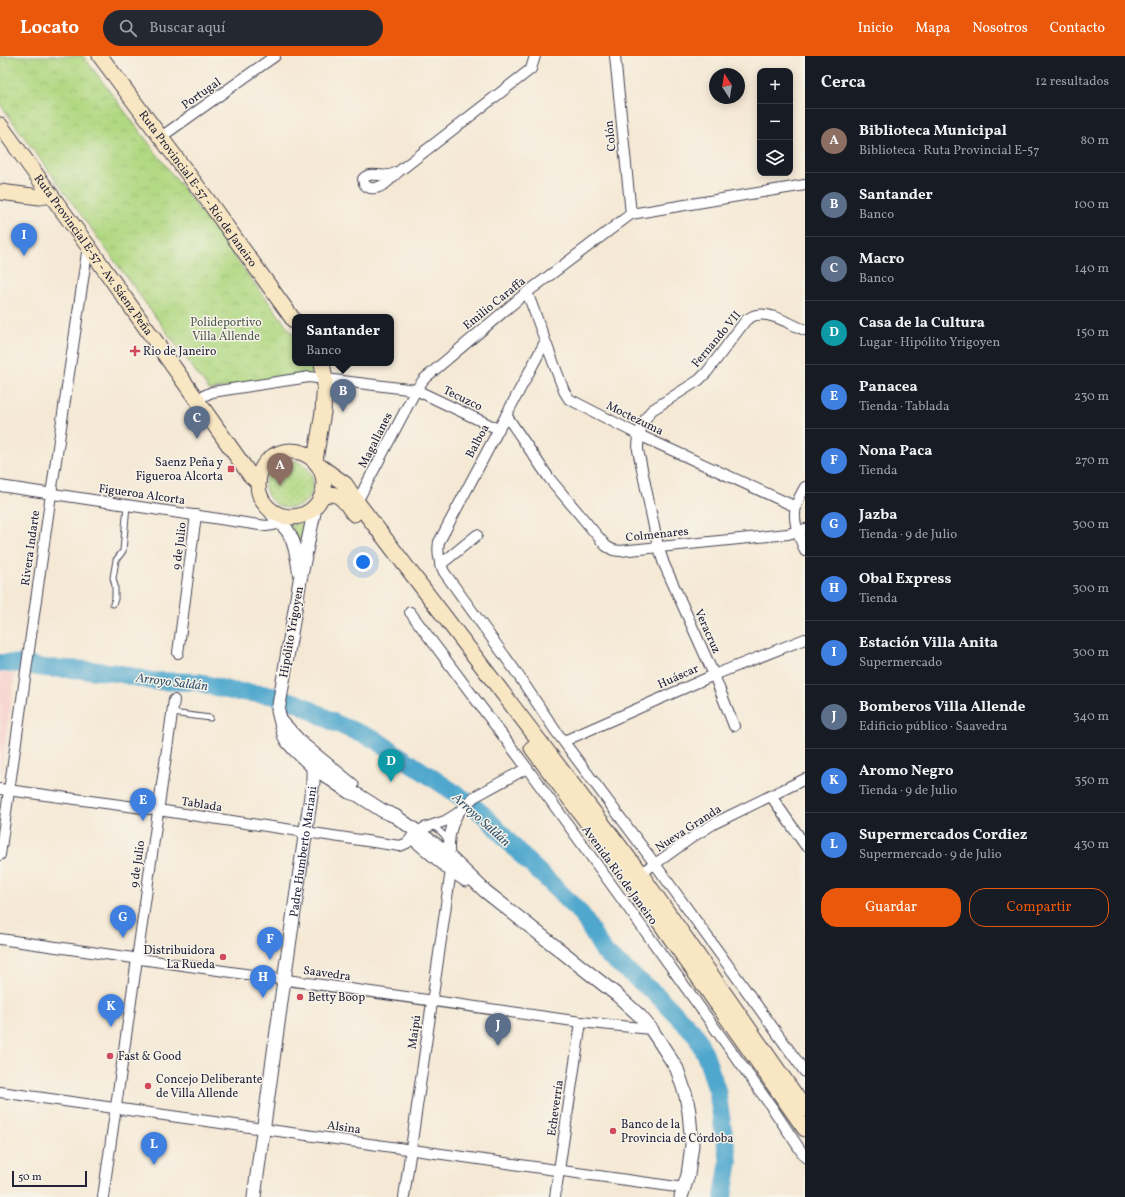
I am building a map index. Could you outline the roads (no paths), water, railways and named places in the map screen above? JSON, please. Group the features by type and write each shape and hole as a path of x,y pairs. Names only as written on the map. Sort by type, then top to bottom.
{"main road":[{"name":"Ruta Provincial E-57 - Río de Janeiro","path":"100,56 161,137 292,318"},
{"name":"Ruta Provincial E-57 - Av. Sáenz Peña","path":"0,125 88,246 250,475 258,482"},
{"path":"0,183 26,188 34,185 40,179"},
{"path":"0,192 40,198 51,195"},
{"path":"323,366 325,379 318,464 324,476 325,486 323,495 315,508 306,514 295,517 281,517 270,511 262,502 258,482 260,471 266,462 275,455 285,451 293,450 308,455 318,464 345,484 805,1109"},
{"path":"323,495 334,494 342,498 544,763 635,876 805,1129"}],"street":[{"name":"Portugal","path":"161,137 275,56"},
{"path":"398,172 531,69 535,56"},
{"name":"Colón","path":"615,56 631,214"},
{"name":"Emilio Caraffa","path":"416,390 432,372 527,292 631,214 805,185"},
{"name":"Rivera Indarte","path":"0,855 5,789 23,694 50,494 88,246"},
{"name":"Moctezuma","path":"527,292 564,391 569,399 639,435 796,507"},
{"name":"Fernando VII","path":"658,546 638,450 639,435 648,415 659,405 699,380 707,372 746,320 753,316 758,314 766,314 805,330"},
{"name":"Balboa","path":"440,565 438,548 440,542 545,342"},
{"path":"197,399 212,392 309,377 416,390"},
{"name":"Tecuzco","path":"416,390 498,429"},
{"name":"Magallanes","path":"357,502 416,390"},
{"name":"Colmenares","path":"506,414 549,478 608,548 613,550 620,551 783,534 801,530"},
{"name":"Figueroa Alcorta","path":"0,486 266,526 273,526 295,517"},
{"path":"805,487 796,507 796,522 801,530 805,551"},
{"name":"Hipólito Yrigoyen","path":"278,715 300,580 315,508"},
{"name":"Hipólito Yrigoyen","path":"270,511 292,538 297,556 300,580"},
{"name":"9 de Julio","path":"178,653 196,515"},
{"path":"477,535 440,565 444,572 514,668 564,741 805,1072"},
{"name":"Veracruz","path":"658,546 664,564 714,674 734,726"},
{"name":"Avenida Río de Janeiro","path":"410,612 527,768 773,1109 805,1157"},
{"name":"Huáscar","path":"564,741 714,674 805,639"},
{"name":"9 de Julio","path":"102,1197 174,700"},
{"path":"278,715 287,742 313,767 349,792 358,795 383,811 390,821 415,835 449,850 485,891"},
{"path":"278,715 302,744 353,785 358,795"},
{"name":"Padre Humberto Mariani","path":"254,1197 313,782 313,767"},
{"path":"415,835 424,828 445,821 458,813 474,797 527,768"},
{"name":"Nueva Granda","path":"635,876 655,864 715,822 805,779"},
{"name":"Tablada","path":"5,789 400,846 407,843 415,835"},
{"path":"771,796 805,845"},
{"name":"Maipú","path":"404,1197 451,870 449,850 450,834 452,824 458,813"},
{"path":"415,835 433,855 458,876 485,891 617,995 651,1029 677,1069 686,1096 692,1145 688,1175 683,1192"},
{"path":"433,855 449,850"},
{"name":"Saavedra","path":"0,939 581,1022 651,1029"},
{"name":"Echeverría","path":"555,1197 581,1022"},
{"name":"Alsina","path":"0,1092 559,1170 683,1192"}],"lane":[{"path":"113,604 115,599 115,586 113,578 116,560 123,551 127,504"},
{"path":"172,713 210,718"},
{"path":"433,825 447,839 449,850"}],"waterway":[{"name":"Arroyo Saldán","path":"0,663 20,664 44,668 117,673 152,681 198,682 231,691 271,695 300,704 335,723 376,740 467,801 486,817 526,860 582,915 604,952 659,997 696,1035 706,1057 717,1090 729,1161 723,1197"}],"place":[{"name":"Estación Villa Anita","path":"24,256"},
{"name":"Rio de Janeiro","path":"135,351"},
{"name":"Santander","path":"343,412"},
{"name":"Macro","path":"197,439"},
{"name":"Saenz Peña y Figueroa Alcorta","path":"231,469"},
{"name":"Biblioteca Municipal","path":"280,486"},
{"name":"Casa de la Cultura","path":"391,782"},
{"name":"Panacea","path":"143,821"},
{"name":"Jazba","path":"123,938"},
{"name":"Distribuidora La Rueda","path":"223,957"},
{"name":"Nona Paca","path":"270,960"},
{"name":"Betty Boop","path":"300,997"},
{"name":"Obal Express","path":"263,998"},
{"name":"Aromo Negro","path":"111,1027"},
{"name":"Bomberos Villa Allende","path":"498,1046"},
{"name":"Fast & Good","path":"110,1056"},
{"name":"Concejo Deliberante de Villa Allende","path":"148,1086"},
{"name":"Banco de la Provincia de Córdoba","path":"613,1131"},
{"name":"Supermercados Cordiez","path":"154,1165"}],"park label":[{"name":"Polideportivo Villa Allende","path":"226,329"}]}
